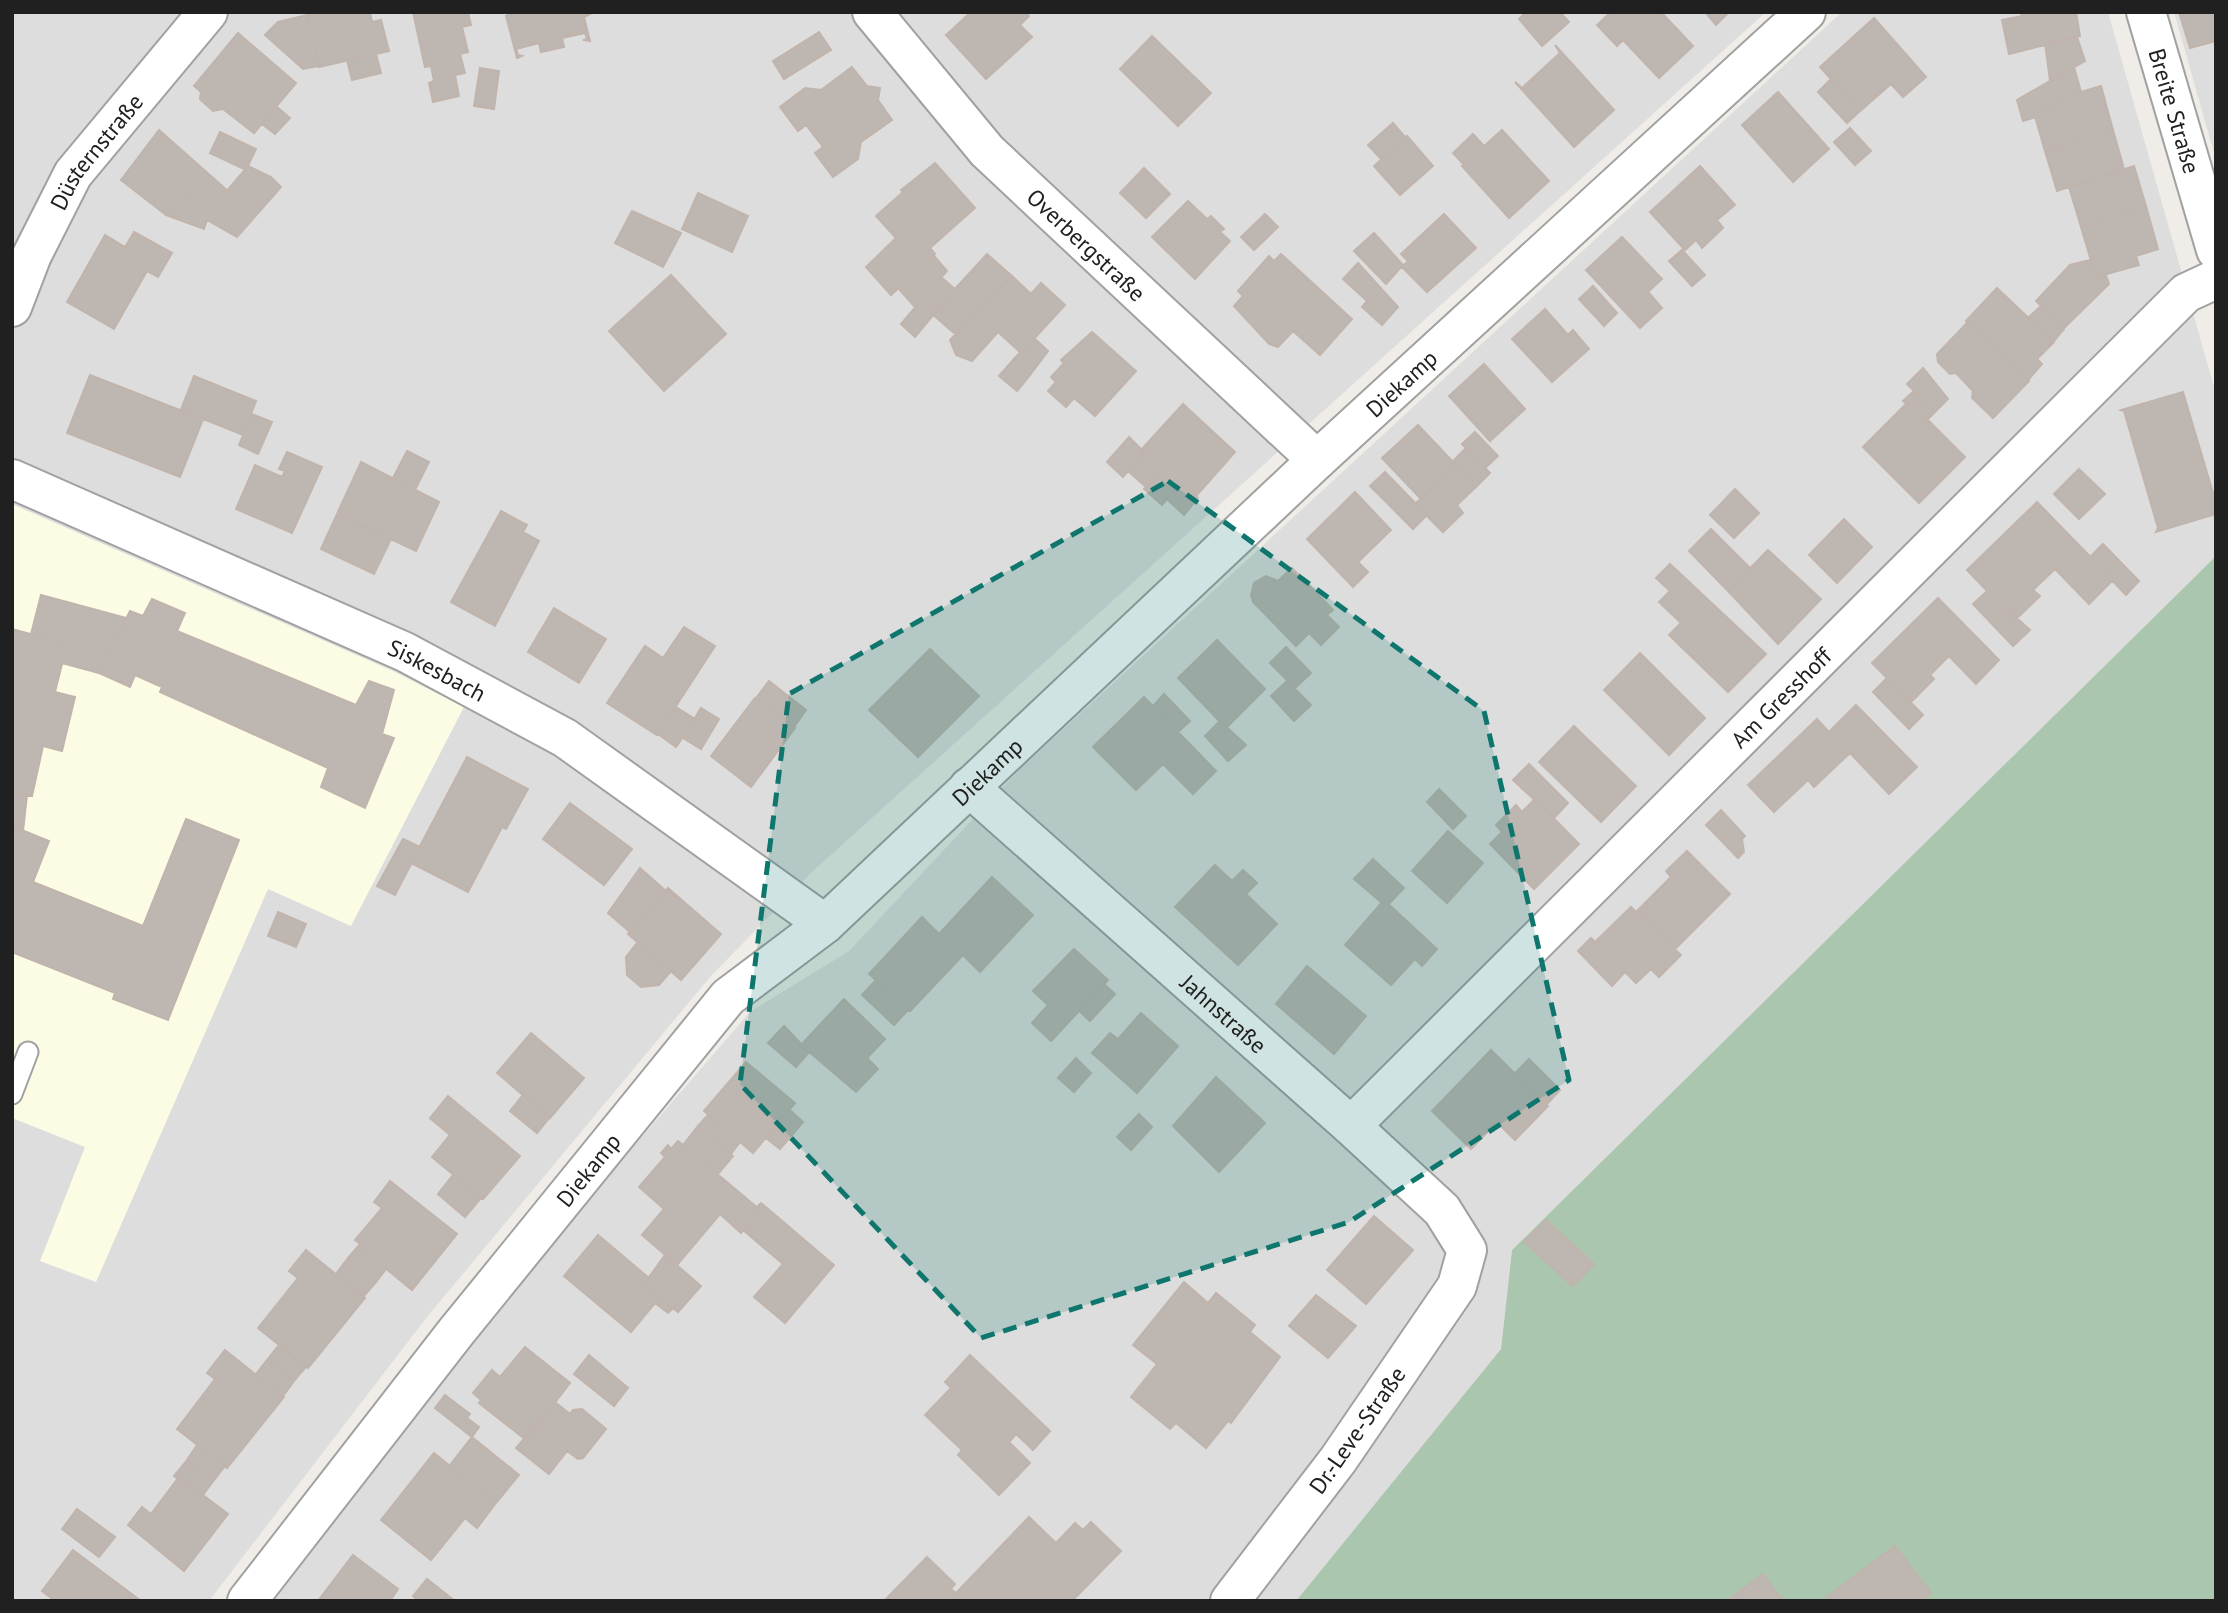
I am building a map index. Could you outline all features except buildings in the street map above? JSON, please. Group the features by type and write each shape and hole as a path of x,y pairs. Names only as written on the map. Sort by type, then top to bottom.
{"street":[{"name":"Düsternstraße","path":"12,307 32,255 74,174 208,12"},
{"name":"Overbergstraße","path":"872,12 987,151 1317,460"},
{"name":"Diekamp","path":"247,1601 456,1332 727,998 825,924 1317,460 1806,12"},
{"name":"Breite Straße","path":"2146,12 2216,250"},
{"name":"Am Gresshoff","path":"1351,1126 2186,293 2216,279"},
{"name":"Siskesbach","path":"12,479 405,652 565,738 825,924"},
{"name":"Jahnstraße","path":"969,787 1442,1210 1467,1250"},
{"name":"Dr.-Leve-Straße","path":"1230,1601 1338,1460 1457,1286 1467,1250"}],"lane":[{"path":"12,1094 28,1052"}],"highlighted area":[{"path":"1168,481 1484,711 1569,1080 1349,1222 981,1338 740,1084 789,694"}],"shaded area":[{"path":"12,12 1766,12 813,871 710,977 427,1317 209,1601 12,1601"},
{"path":"1842,12 2108,12 2216,394 2216,556 1512,1250 1501,1349 1296,1601 266,1601 466,1340 750,1012 849,951 1019,770"},
{"path":"2174,12 2216,12 2216,160"},
{"path":"12,504 393,671 464,707 351,926 268,889 96,1282 40,1261 85,1147 12,1118"},
{"path":"2216,556 2216,1601 1296,1601 1501,1349 1512,1250"}]}
